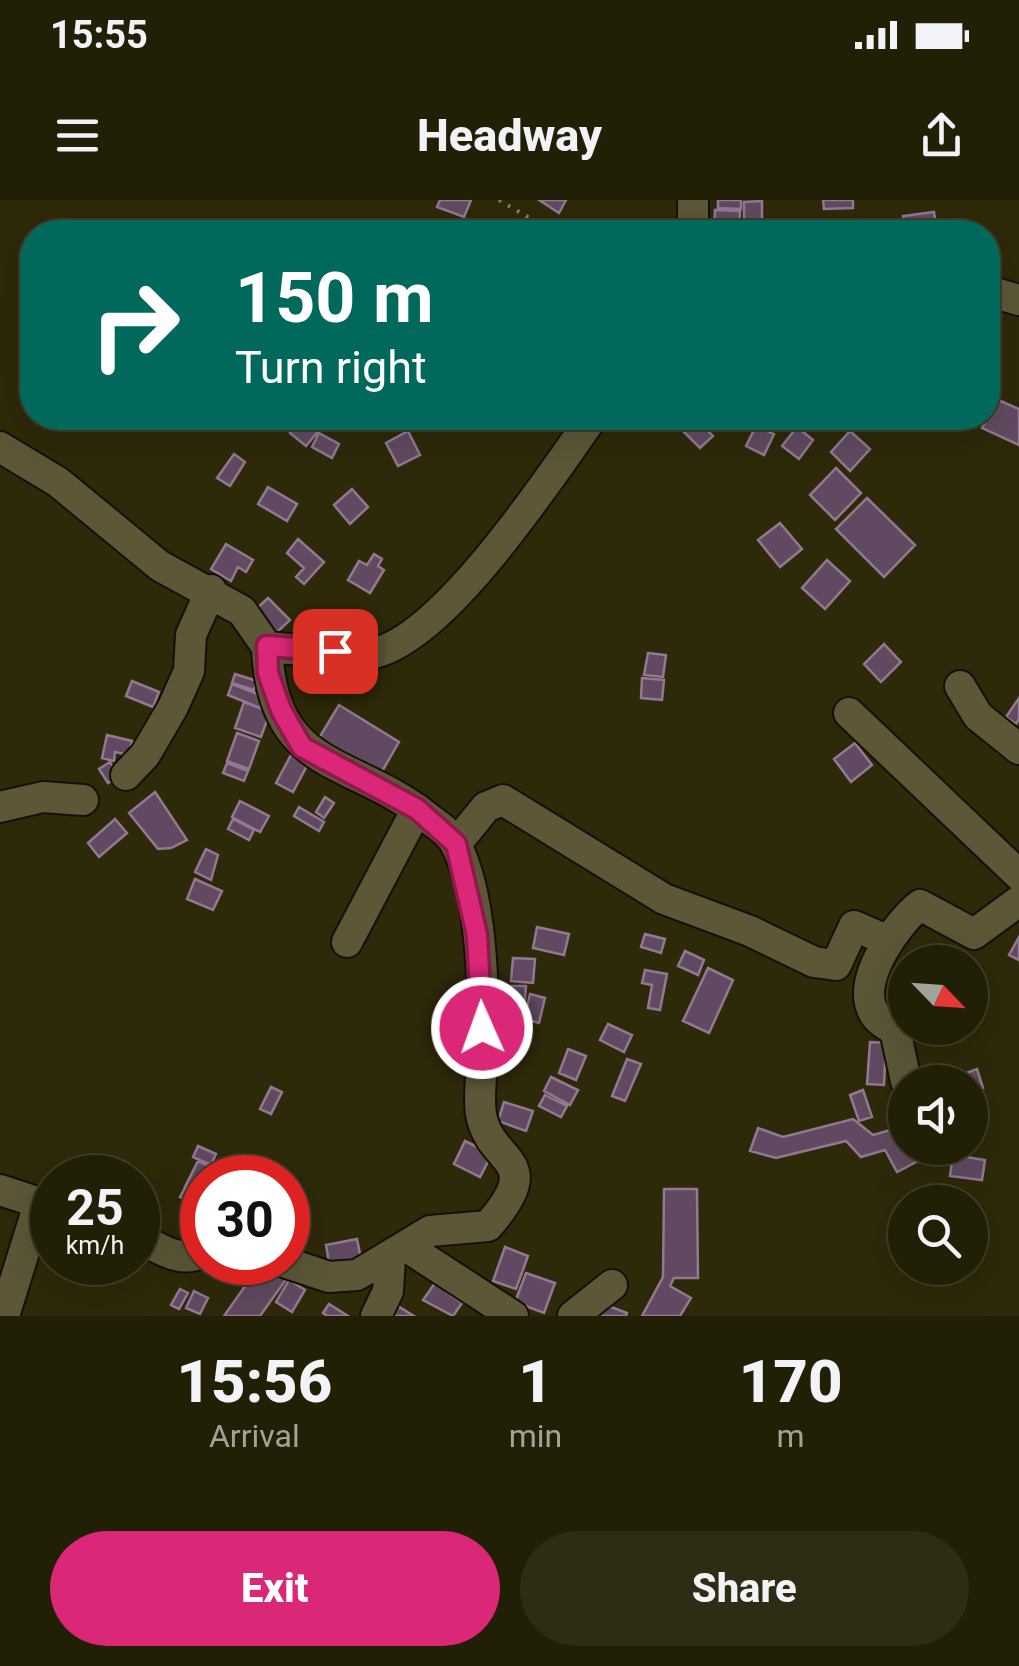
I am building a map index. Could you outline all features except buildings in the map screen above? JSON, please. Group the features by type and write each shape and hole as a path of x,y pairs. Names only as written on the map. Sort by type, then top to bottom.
{"street":[{"path":"267,646 369,654 404,638 488,565 584,430"},
{"path":"0,447 58,482 160,566 210,590 242,611 267,646 268,673 281,710 302,747 417,809 456,844 477,935 481,1114 509,1158 516,1177 507,1204 488,1226 430,1231 358,1275 329,1277 310,1271"},
{"path":"126,775 145,755 173,707 188,671 192,635 210,590"},
{"path":"960,686 978,716 1019,749"},
{"path":"849,713 1019,875"},
{"path":"0,806 43,798 83,800"},
{"path":"456,844 486,807 502,800 664,898 750,931 814,962 836,965 854,926 888,941"},
{"path":"347,942 417,809"},
{"path":"903,1065 895,1030 879,1020 870,1006 872,978 899,921 920,905 974,934 1019,901"},
{"path":"0,1190 30,1200"},
{"path":"4,1316 30,1247"},
{"path":"376,1316 388,1291 398,1253"},
{"path":"398,1253 513,1316"},
{"path":"573,1316 612,1285"}],"path":[{"path":"499,200 533,220"}],"route":[{"path":"335,651 267,646 268,673 281,710 302,747 417,809 456,844 467,878 477,935 482,1028"}]}
